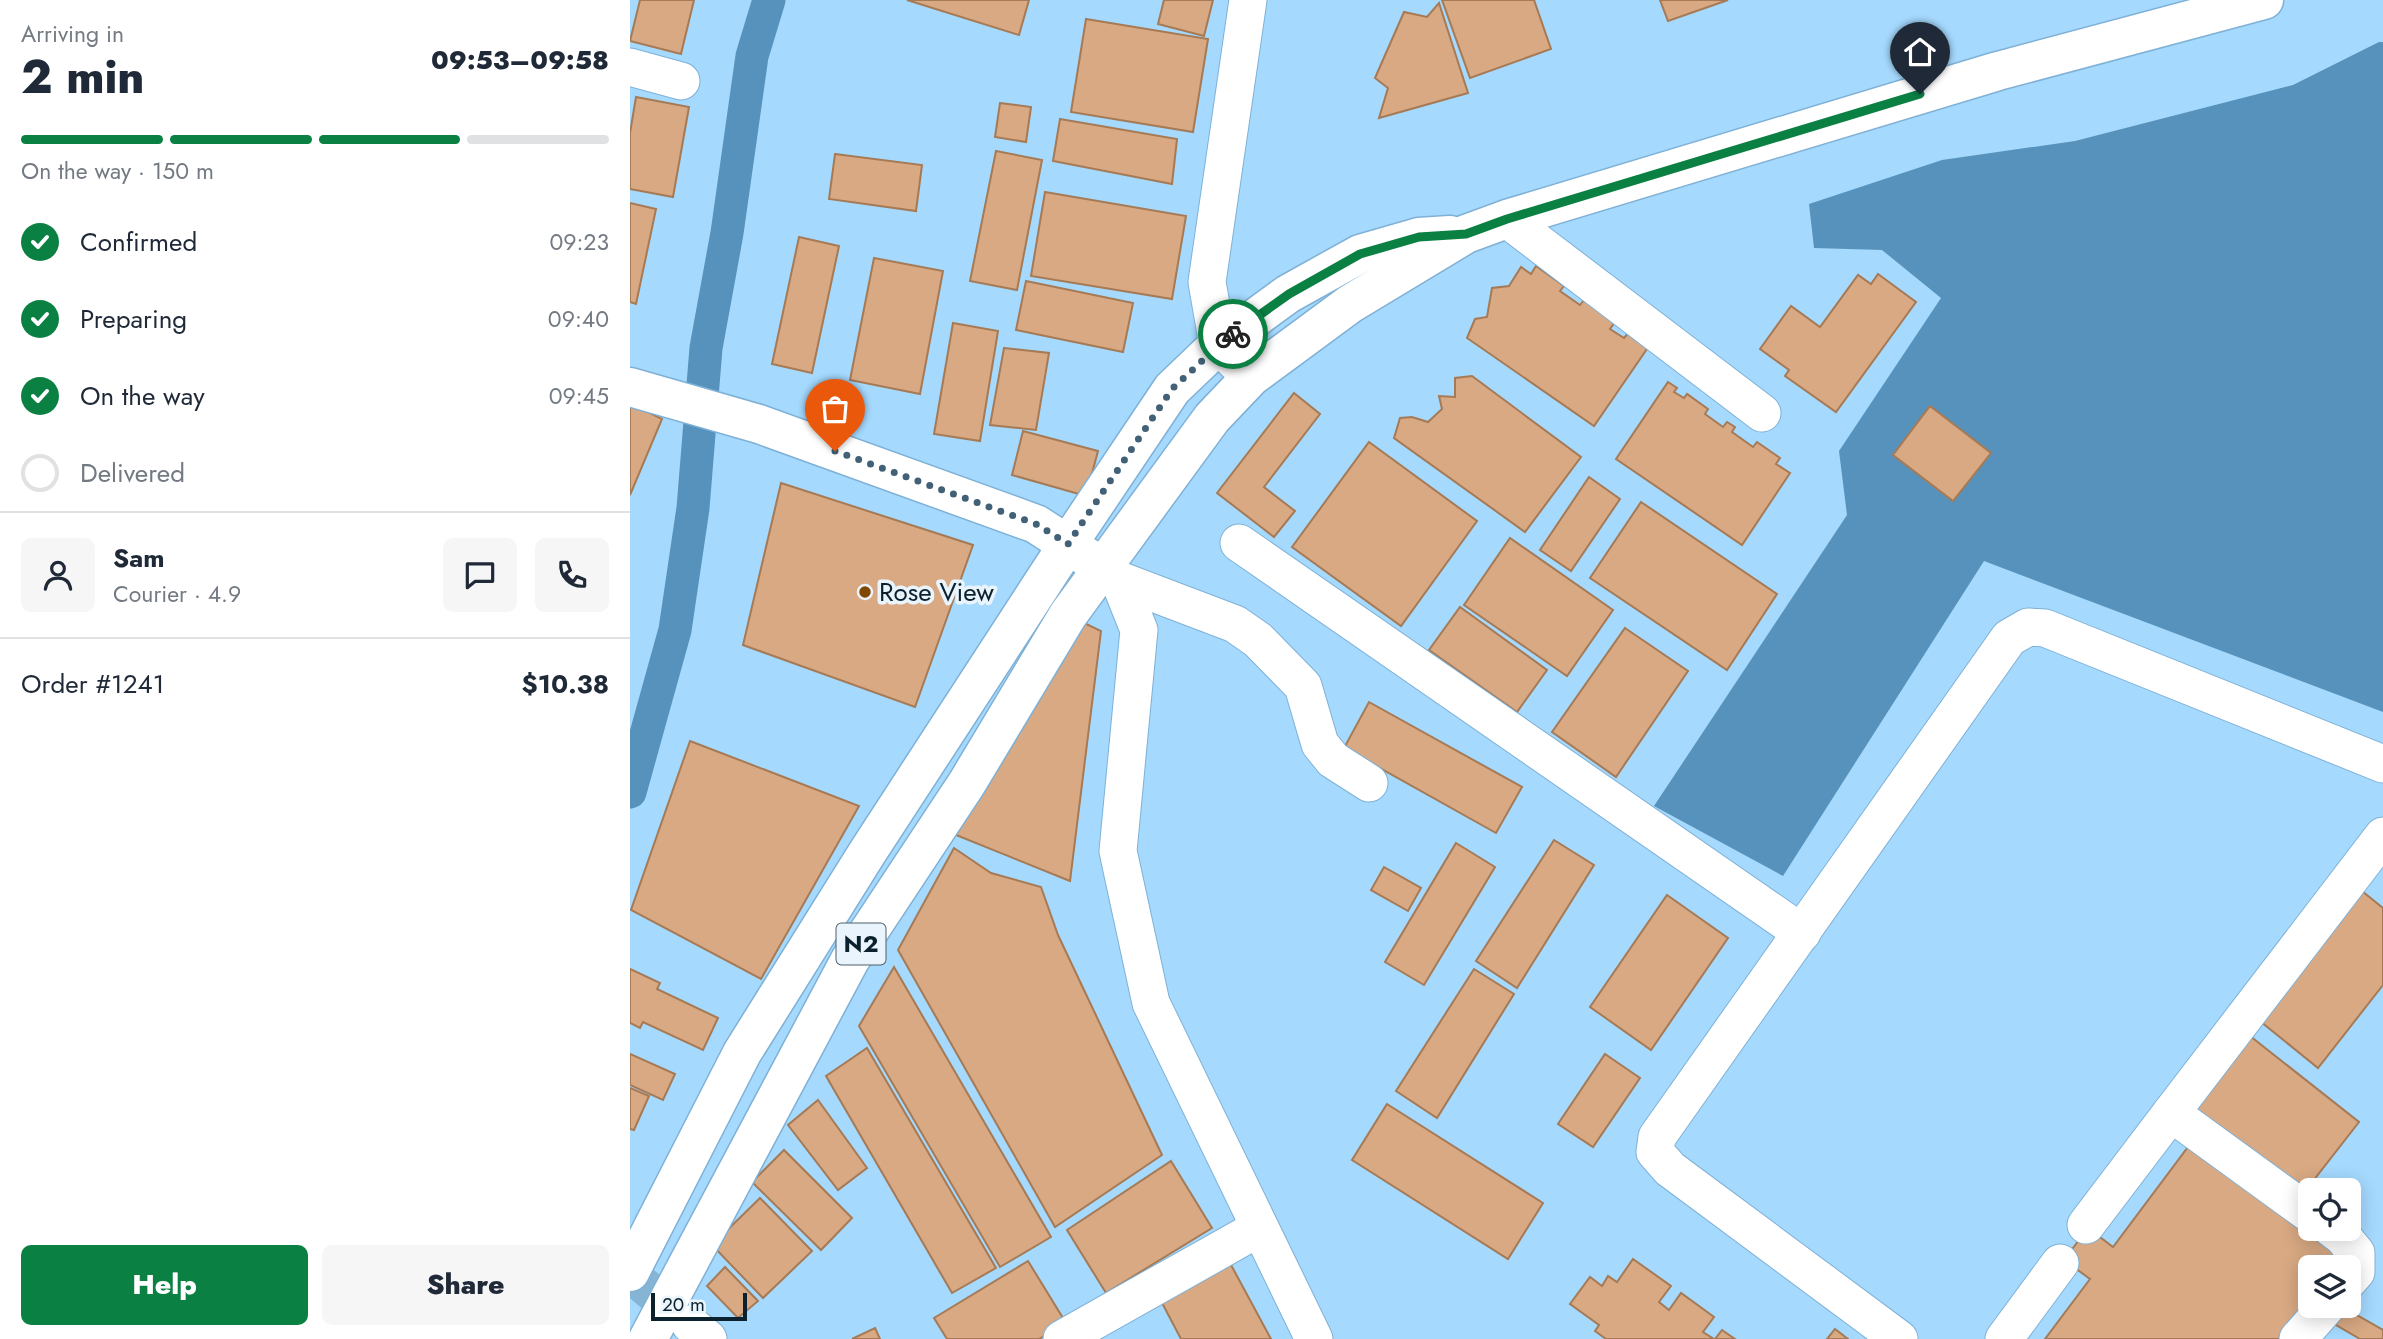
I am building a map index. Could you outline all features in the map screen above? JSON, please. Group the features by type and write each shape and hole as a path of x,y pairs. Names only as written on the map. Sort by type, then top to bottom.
{"main road":[{"name":"N2","path":"648,1339 850,960 967,783 1068,615 1110,574 1212,418 1251,377 1350,304 1466,234 1507,219 1998,71 2264,0"},
{"name":"N2","path":"630,1272 742,1053 867,853 1172,389 1219,345 1289,294 1360,254 1419,237 1466,234"},
{"path":"640,390 759,424 1036,524 1110,574"}],"street":[{"path":"1248,0 1207,282 1219,345 1251,377"},
{"path":"630,67 681,81"},
{"path":"1507,219 1762,413"},
{"path":"1239,544 1802,933"},
{"path":"1110,574 1235,624 1258,639 1303,686 1320,744 1333,760 1369,783"},
{"path":"1110,574 1139,630 1118,851 1151,1003 1314,1339"},
{"path":"1899,1339 1670,1169 1655,1152 1657,1138 2010,638 2028,626 2045,628 2383,764"},
{"path":"2086,1225 2383,836"},
{"path":"2171,1113 2298,1205"},
{"path":"1062,1339 1259,1228"},
{"path":"2004,1339 2060,1263"},
{"path":"2298,1339 2316,1318"}],"water":[{"path":"2383,42 2383,712 1984,561 1783,876 1654,806 1847,515 1839,451 1941,298 1882,250 1814,248 1809,204 1942,160 2075,141 2293,85"}],"building":[{"path":"640,0 694,0 681,54 630,41"},
{"path":"907,0 1029,0 1019,35"},
{"path":"1164,0 1213,0 1204,36 1158,24"},
{"path":"1442,0 1534,0 1551,49 1470,78"},
{"path":"1660,0 1728,0 1668,21"},
{"path":"1439,3 1468,93 1379,118 1388,88 1375,78 1404,12 1427,17"},
{"path":"1086,19 1208,39 1193,132 1071,112"},
{"path":"636,97 689,107 673,197 630,189 630,133"},
{"path":"1000,103 1031,107 1026,142 995,137"},
{"path":"1060,119 1177,139 1172,184 1053,161"},
{"path":"996,151 1042,160 1017,290 970,281"},
{"path":"835,154 922,165 916,211 829,199"},
{"path":"1045,192 1186,216 1172,299 1031,276"},
{"path":"630,203 656,209 636,304 630,302"},
{"path":"799,237 839,246 812,373 772,364"},
{"path":"874,258 943,271 920,394 850,380"},
{"path":"1536,266 1564,286 1560,291 1580,305 1584,300 1615,322 1610,329 1624,338 1629,332 1649,346 1594,426 1467,338 1475,319 1487,317 1492,288 1509,286 1521,267 1531,274"},
{"path":"1878,274 1916,302 1836,412 1785,376 1789,370 1760,349 1791,306 1820,327 1858,275 1871,284"},
{"path":"1026,281 1133,303 1123,352 1016,330"},
{"path":"953,323 998,331 980,441 934,434"},
{"path":"1004,348 1049,353 1036,430 990,425"},
{"path":"1472,376 1581,457 1525,532 1394,438 1400,418 1412,417 1428,422 1442,409 1439,396 1455,397 1455,378"},
{"path":"1668,382 1677,388 1674,392 1684,398 1687,394 1708,409 1705,414 1723,427 1727,422 1735,427 1732,432 1753,447 1757,442 1780,458 1776,464 1790,473 1742,545 1616,459"},
{"path":"1294,393 1320,414 1264,487 1295,511 1274,537 1217,493"},
{"path":"630,403 662,419 630,495"},
{"path":"1930,406 1991,453 1953,501 1893,455"},
{"path":"1023,431 1098,451 1086,496 1012,475"},
{"path":"1369,442 1477,521 1401,626 1292,547"},
{"path":"1589,477 1620,499 1571,571 1540,550"},
{"path":"781,483 973,545 915,707 743,645"},
{"path":"1641,502 1777,594 1727,670 1590,578"},
{"path":"1510,538 1613,610 1567,676 1464,605"},
{"path":"1460,607 1547,670 1517,712 1429,650"},
{"path":"1080,621 1101,631 1070,881 956,835"},
{"path":"1625,628 1688,671 1616,777 1552,732"},
{"path":"1369,702 1522,787 1496,833 1344,748"},
{"path":"690,741 859,806 761,979 631,910"},
{"path":"1554,840 1594,865 1517,988 1476,961"},
{"path":"1456,843 1495,867 1424,985 1385,962"},
{"path":"954,848 991,873 1041,887 1058,935 1162,1155 1055,1227 898,950"},
{"path":"1384,867 1421,888 1408,911 1371,890"},
{"path":"2357,887 2383,908 2383,985 2318,1068 2255,1017"},
{"path":"1667,895 1728,938 1651,1050 1590,1007"},
{"path":"894,967 1051,1237 1000,1267 859,1026"},
{"path":"630,969 660,983 657,989 718,1018 703,1050 643,1022 640,1028 630,1023"},
{"path":"1474,969 1514,994 1437,1118 1396,1091"},
{"path":"2245,1032 2359,1122 2315,1178 2298,1178 2298,1192 2188,1106"},
{"path":"867,1048 996,1268 952,1293 826,1076"},
{"path":"630,1054 675,1074 663,1100 630,1085"},
{"path":"1605,1054 1640,1078 1593,1147 1558,1124"},
{"path":"630,1088 649,1096 634,1130 630,1129"},
{"path":"818,1100 867,1168 838,1190 788,1125"},
{"path":"1387,1104 1543,1203 1508,1259 1352,1160"},
{"path":"2191,1143 2298,1223 2298,1241 2322,1241 2341,1255 2298,1255 2300,1318 2284,1339 2045,1339 2090,1279 2064,1260 2088,1228 2113,1247"},
{"path":"784,1150 852,1218 821,1250 752,1182"},
{"path":"1171,1161 1212,1228 1106,1293 1067,1230"},
{"path":"760,1198 812,1251 763,1298 712,1245"},
{"path":"1633,1259 1671,1286 1659,1302 1669,1310 1681,1293 1714,1317 1703,1332 1714,1339 1606,1339 1595,1331 1599,1325 1570,1304 1590,1277 1602,1286 1608,1276 1617,1282"},
{"path":"1028,1261 1066,1323 1039,1339 947,1339 934,1318"},
{"path":"1230,1263 1271,1339 1181,1339 1161,1301"},
{"path":"725,1267 758,1301 738,1318 707,1286"},
{"path":"2361,1317 2383,1330 2383,1339 2360,1339 2326,1319"},
{"path":"875,1328 880,1339 852,1339"},
{"path":"1835,1329 1848,1339 1827,1339"},
{"path":"1722,1330 1735,1339 1715,1339"}],"waterway":[{"path":"630,792 675,630 693,508 706,348 727,233 752,56 769,0"}],"tunnel":[{"path":"630,1274 689,1324"}],"way so far":[{"path":"835,451 1036,524 1068,544 1172,389 1233,334"}],"place":[{"name":"Rose View","path":"865,592"}],"route":[{"path":"1233,334 1289,294 1360,254 1419,237 1466,234 1507,219 1920,94"}]}
